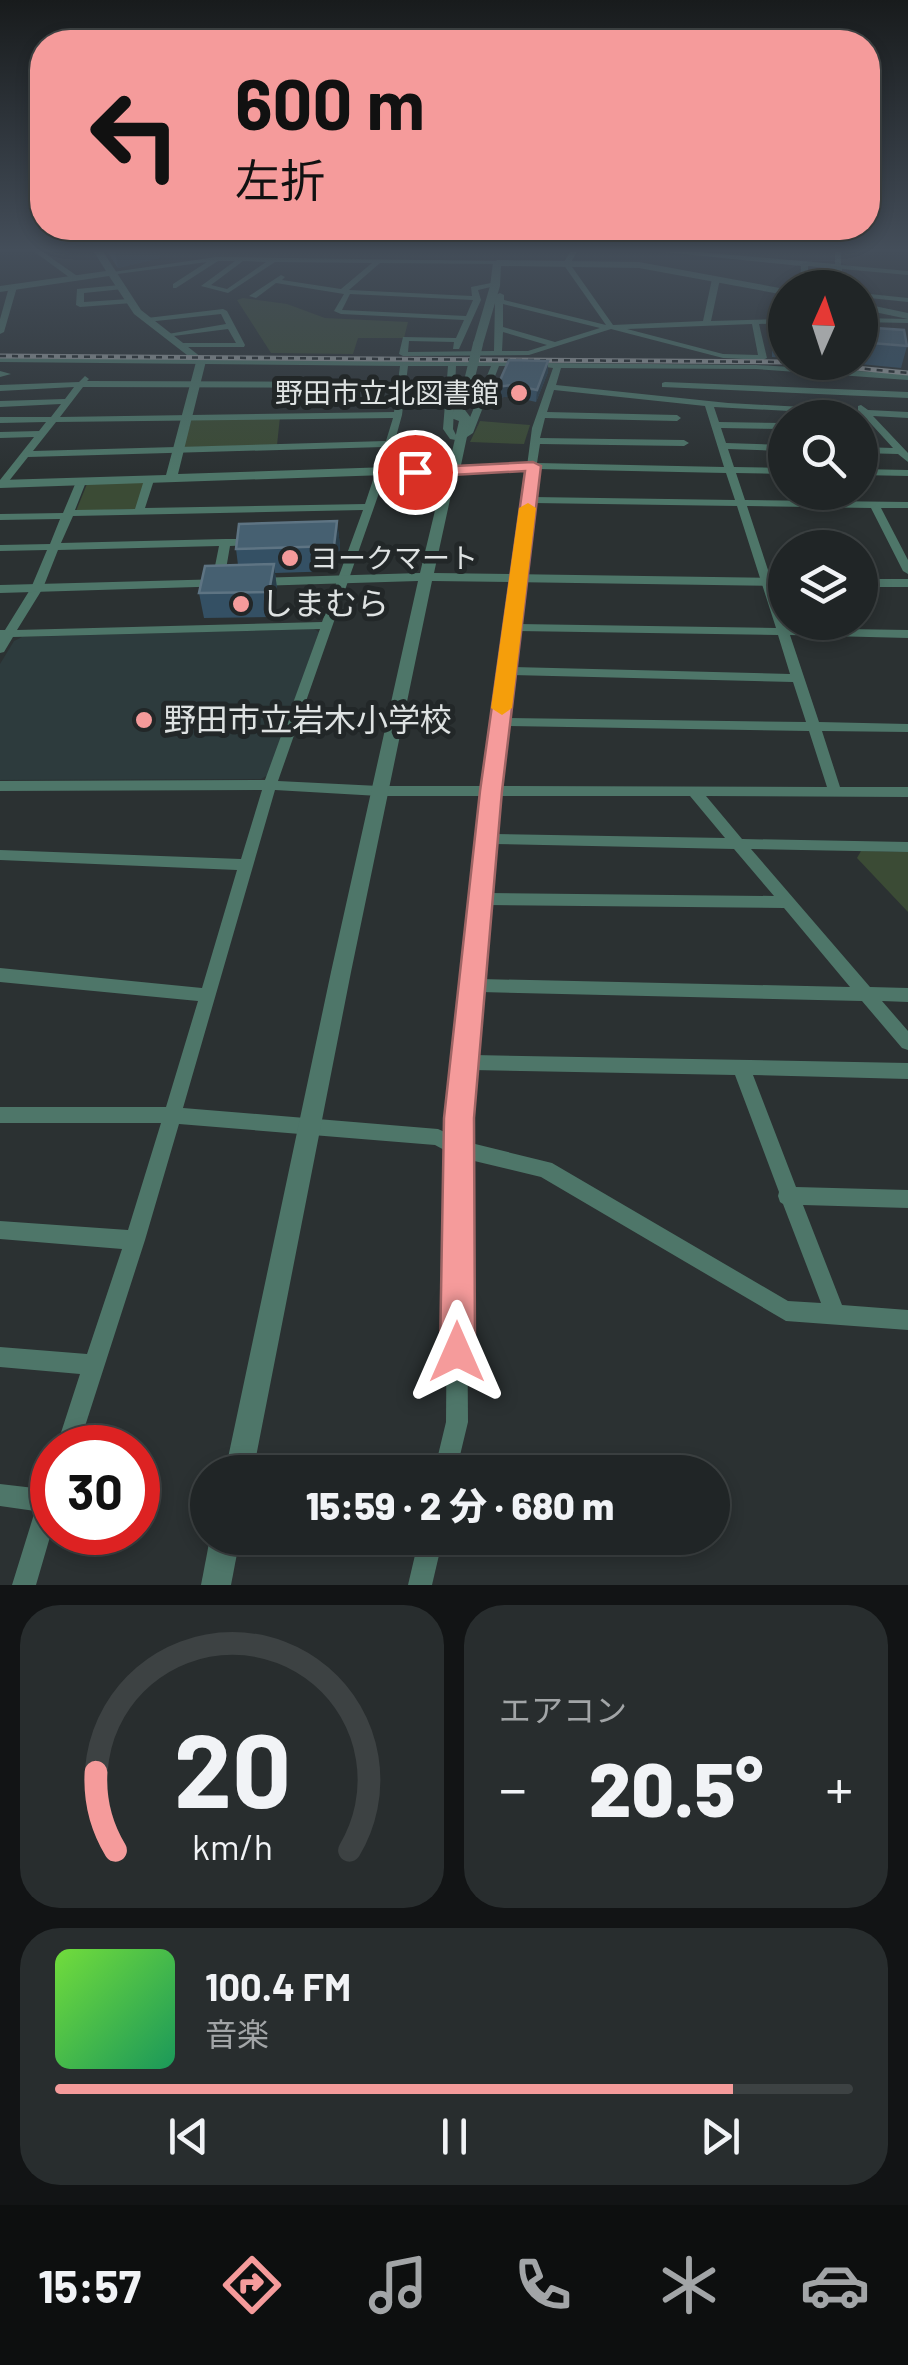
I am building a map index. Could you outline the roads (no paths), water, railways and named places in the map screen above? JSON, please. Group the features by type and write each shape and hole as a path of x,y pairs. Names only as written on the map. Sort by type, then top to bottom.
{"street":[{"path":"152,324 201,361"},
{"path":"454,352 467,324"},
{"path":"241,1455 379,791 425,577 450,472 455,466 457,437 465,418 462,412 482,324"},
{"path":"498,324 498,353"},
{"path":"598,324 723,356 762,358 755,324"},
{"path":"459,340 406,340 403,354 529,353 610,327 684,324"},
{"path":"166,335 230,326 241,345 179,345"},
{"path":"498,328 557,345"},
{"path":"0,360 768,369"},
{"path":"15,360 4,374 2,388 82,384 402,386"},
{"path":"44,386 56,361"},
{"path":"171,479 201,361"},
{"path":"1,484 96,362"},
{"path":"74,1425 135,1240 270,785 380,473 398,415 404,364"},
{"path":"450,1455 457,1422 457,1148 491,791 536,441 558,365"},
{"path":"610,365 617,394"},
{"path":"452,366 448,428 457,437"},
{"path":"457,437 468,432 495,366"},
{"path":"658,366 692,469"},
{"path":"878,375 908,378"},
{"path":"852,380 858,400"},
{"path":"665,385 908,395"},
{"path":"551,386 671,401 768,406"},
{"path":"0,404 69,401"},
{"path":"708,403 768,584"},
{"path":"878,412 908,415"},
{"path":"0,420 398,415"},
{"path":"542,415 676,418"},
{"path":"716,425 768,426"},
{"path":"879,428 904,455"},
{"path":"0,435 42,434"},
{"path":"536,441 684,443"},
{"path":"0,461 180,450 389,444"},
{"path":"724,446 768,447"},
{"path":"878,452 904,455"},
{"path":"1,484 450,472 533,466 768,471"},
{"path":"878,472 908,473"},
{"path":"139,512 148,480"},
{"path":"0,650 5,634 38,588 81,482"},
{"path":"528,500 768,503"},
{"path":"1,520 8,505"},
{"path":"878,505 908,505"},
{"path":"1,520 68,514 368,508"},
{"path":"878,510 908,571"},
{"path":"338,540 357,539"},
{"path":"218,583 225,542"},
{"path":"0,548 263,542"},
{"path":"0,590 425,577 767,581"},
{"path":"878,582 908,583"},
{"path":"5,634 328,625"},
{"path":"512,628 768,632"},
{"path":"878,634 908,634"},
{"path":"786,640 836,792"},
{"path":"506,671 798,678"},
{"path":"500,722 908,728"},
{"path":"0,786 908,792"},
{"path":"694,792 908,1043"},
{"path":"488,839 908,848"},
{"path":"0,855 246,866"},
{"path":"482,900 787,902"},
{"path":"0,976 205,995"},
{"path":"473,985 908,995"},
{"path":"465,1062 908,1071"},
{"path":"740,1068 836,1316"},
{"path":"0,1115 172,1114 438,1137 457,1148 545,1170 786,1311 908,1320"},
{"path":"787,1196 908,1199"},
{"path":"0,1230 135,1240"},
{"path":"0,1357 94,1365"},
{"path":"0,1495 30,1497"},
{"path":"24,1585 33,1555"},
{"path":"216,1585 222,1555"},
{"path":"420,1585 427,1555"}],"railway":[{"path":"0,356 768,362"},
{"path":"878,370 908,373"}],"place":[{"name":"野田市立北図書館","path":"519,393"},
{"name":"ヨークマート","path":"290,558"},
{"name":"しまむら","path":"241,604"},
{"name":"野田市立岩木小学校","path":"144,720"}]}
